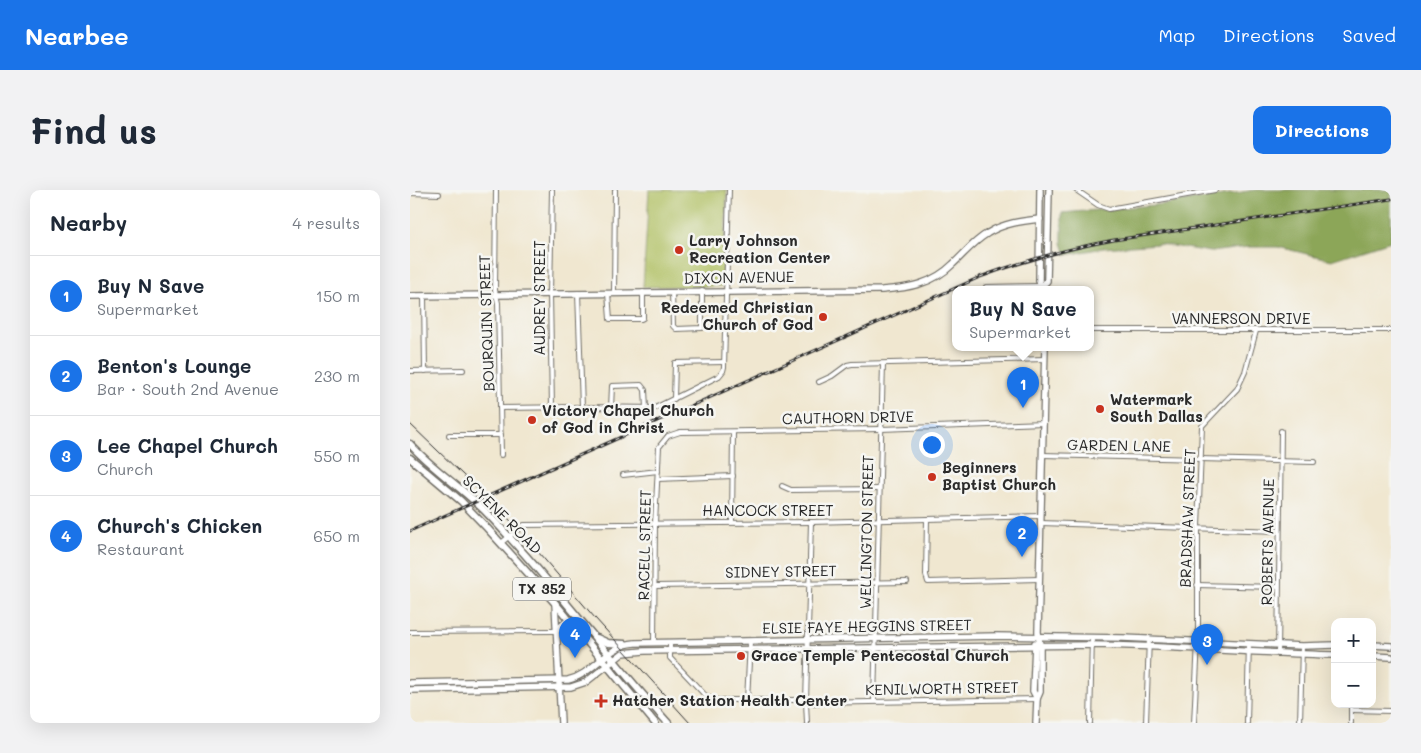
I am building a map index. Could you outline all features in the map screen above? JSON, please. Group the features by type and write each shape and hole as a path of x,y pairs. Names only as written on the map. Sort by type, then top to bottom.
{"main road":[{"path":"1040,190 1039,281 1041,286"},
{"path":"1043,286 1046,281 1049,190"},
{"name":"DIXON AVENUE","path":"410,296 882,290 911,287 933,280 944,273 977,240 990,232 1020,221 1040,219"},
{"path":"1036,723 1037,699 1040,692 1040,645 1038,636 1045,351"},
{"name":"SCYENE ROAD","path":"410,444 428,462 478,504 558,592 613,660 668,723"},
{"name":"SCYENE ROAD","path":"410,458 460,501 501,543 555,603 655,723"},
{"path":"555,603 561,723"},
{"path":"556,631 566,622 572,624"},
{"path":"594,636 608,643 625,644"},
{"path":"997,636 998,645"},
{"path":"1037,699 1033,691 1033,645 1038,636"},
{"name":"ELSIE FAYE HEGGINS STREET","path":"410,690 571,687 586,682 613,660 630,652 670,647 750,642 1038,636 1149,638 1302,646 1331,645"},
{"name":"ELSIE FAYE HEGGINS STREET","path":"410,683 560,680 573,678 583,675 601,659 625,644 654,643 670,647 749,650 1092,645 1197,648 1249,653 1331,655"},
{"path":"1376,646 1391,646"},
{"path":"1376,656 1391,657"}],"street":[{"name":"BOURQUIN STREET","path":"496,190 496,295 498,303 501,455"},
{"name":"AUDREY STREET","path":"552,190 550,294 552,407"},
{"path":"615,190 610,319 642,319 643,292"},
{"path":"578,293 582,407 654,408 719,376 723,371 724,362 729,190"},
{"path":"1076,190 1098,205 1109,209 1215,190"},
{"path":"410,193 439,194"},
{"name":"DIXON AVENUE","path":"1040,219 1048,219"},
{"path":"672,292 673,326 676,329 702,328 702,291"},
{"path":"424,296 425,371"},
{"name":"VANNERSON DRIVE","path":"1094,330 1391,330"},
{"name":"BRADSHAW STREET","path":"1194,723 1198,641 1198,527 1202,426 1231,396 1242,381 1256,331"},
{"path":"819,382 832,376 847,365 1046,359"},
{"path":"674,399 675,363 724,362"},
{"name":"WELLINGTON STREET","path":"874,701 883,364"},
{"path":"410,371 463,370"},
{"path":"611,408 612,386 641,385 645,390 646,408"},
{"path":"500,408 577,407"},
{"name":"CAUTHORN DRIVE","path":"659,447 668,436 680,432 881,430 1044,423"},
{"name":"ROBERTS AVENUE","path":"1278,654 1280,431"},
{"path":"732,522 733,432"},
{"path":"448,436 500,435"},
{"name":"RACELL STREET","path":"654,643 656,586 655,523 659,447"},
{"name":"GARDEN LANE","path":"1042,456 1314,462"},
{"path":"623,475 658,471"},
{"path":"658,479 733,476"},
{"path":"782,486 790,490 879,489"},
{"name":"HANCOCK STREET","path":"501,543 524,524 811,522 1042,516"},
{"path":"927,519 926,575 928,582 1039,580"},
{"path":"807,723 811,522"},
{"path":"1041,523 1278,530"},
{"name":"SIDNEY STREET","path":"656,586 906,582"},
{"path":"1197,585 1278,586"},
{"path":"410,632 556,631"},
{"path":"1090,723 1092,638"},
{"path":"1146,723 1149,638"},
{"path":"748,700 750,642"},
{"path":"1247,723 1249,643"},
{"path":"1300,723 1302,646"},
{"name":"KENILWORTH STREET","path":"670,647 670,658 707,697 717,700 801,700 806,702 1037,699"},
{"path":"1351,723 1351,710 1391,711"}],"green space":[{"path":"649,190 727,190 723,286 643,287"},
{"path":"1255,190 1391,190 1391,241 1332,260 1278,247 1248,247 1211,252 1159,244 1103,248 1066,255 1062,243 1062,213 1166,204"}],"tram line":[{"path":"410,424 514,524 595,618 690,723"}],"railway":[{"path":"960,286 1013,265 1079,247 1114,240 1391,199"},
{"path":"410,531 952,289"}],"place":[{"name":"Larry Johnson Recreation Center","path":"679,250"},
{"name":"Redeemed Christian Church of God","path":"823,317"},
{"name":"Buy N Save","path":"1023,408"},
{"name":"Watermark South Dallas","path":"1100,409"},
{"name":"Victory Chapel Church of God in Christ","path":"532,420"},
{"name":"Beginners Baptist Church","path":"932,477"},
{"name":"Benton's Lounge","path":"1022,557"},
{"name":"Grace Temple Pentecostal Church","path":"741,656"},
{"name":"Church's Chicken","path":"575,658"},
{"name":"Lee Chapel Church","path":"1207,665"},
{"name":"Hatcher Station Health Center","path":"601,701"}]}
